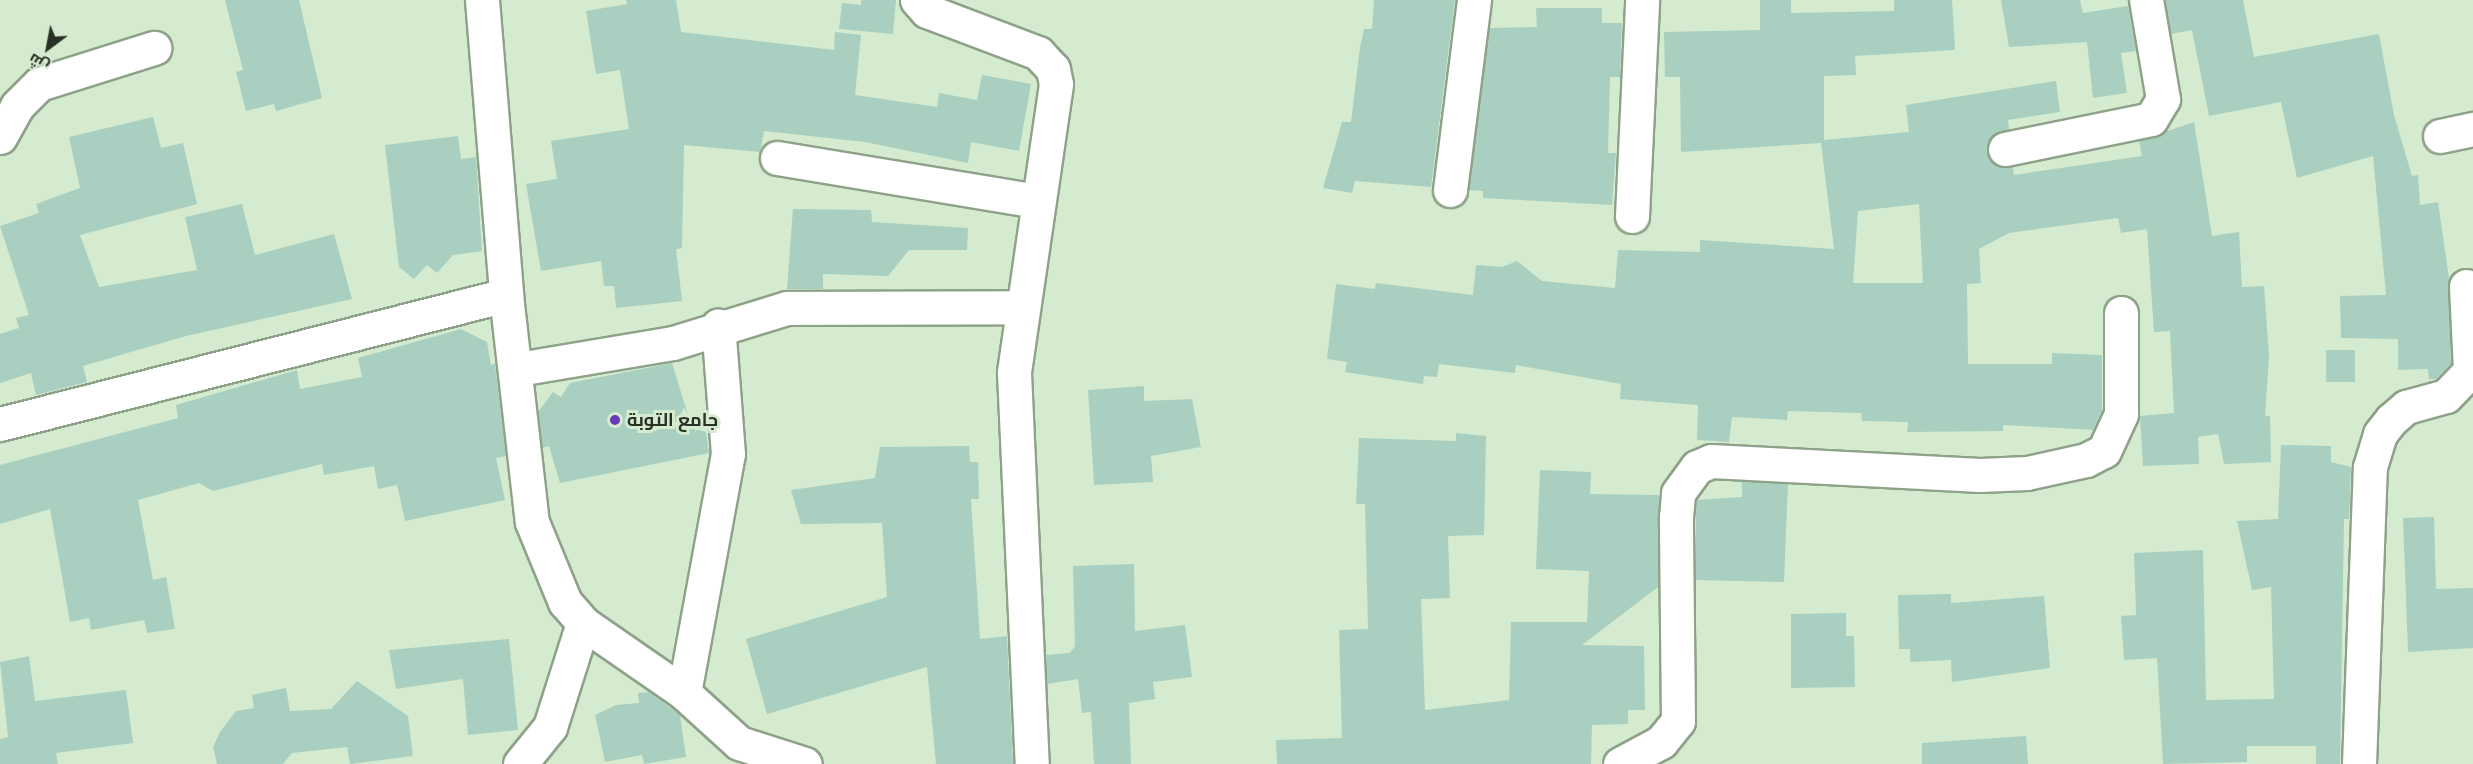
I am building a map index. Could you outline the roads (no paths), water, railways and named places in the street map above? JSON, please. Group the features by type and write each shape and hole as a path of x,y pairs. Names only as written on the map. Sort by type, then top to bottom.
{"street":[{"path":"482,0 506,295 518,369 532,522 555,586 583,623 684,693 739,744 805,764"},
{"path":"917,0 927,11 1038,52 1053,69 1054,107 1036,201 1020,307 1014,373 1032,764"},
{"path":"1450,190 1474,0"},
{"path":"1632,216 1642,0"},
{"path":"2005,149 2151,119 2163,99 2146,0"},
{"path":"0,137 17,106 39,84 154,48"},
{"path":"2440,136 2473,129"},
{"path":"777,158 1036,201"},
{"path":"2359,764 2370,467 2380,434 2391,420 2406,407 2446,396 2470,371 2466,286"},
{"path":"0,424 506,295"},
{"path":"518,369 672,342 718,325 787,308 1020,307"},
{"path":"1620,764 1660,742 1678,722 1676,517 1678,493 1697,468 1712,461 1980,475 2027,473 2086,460 2104,451 2121,414 2121,313"},
{"path":"684,693 728,454 718,325"},
{"path":"520,764 550,727 583,623"}],"place":[{"name":"جامع التوبة","path":"615,420"}]}
